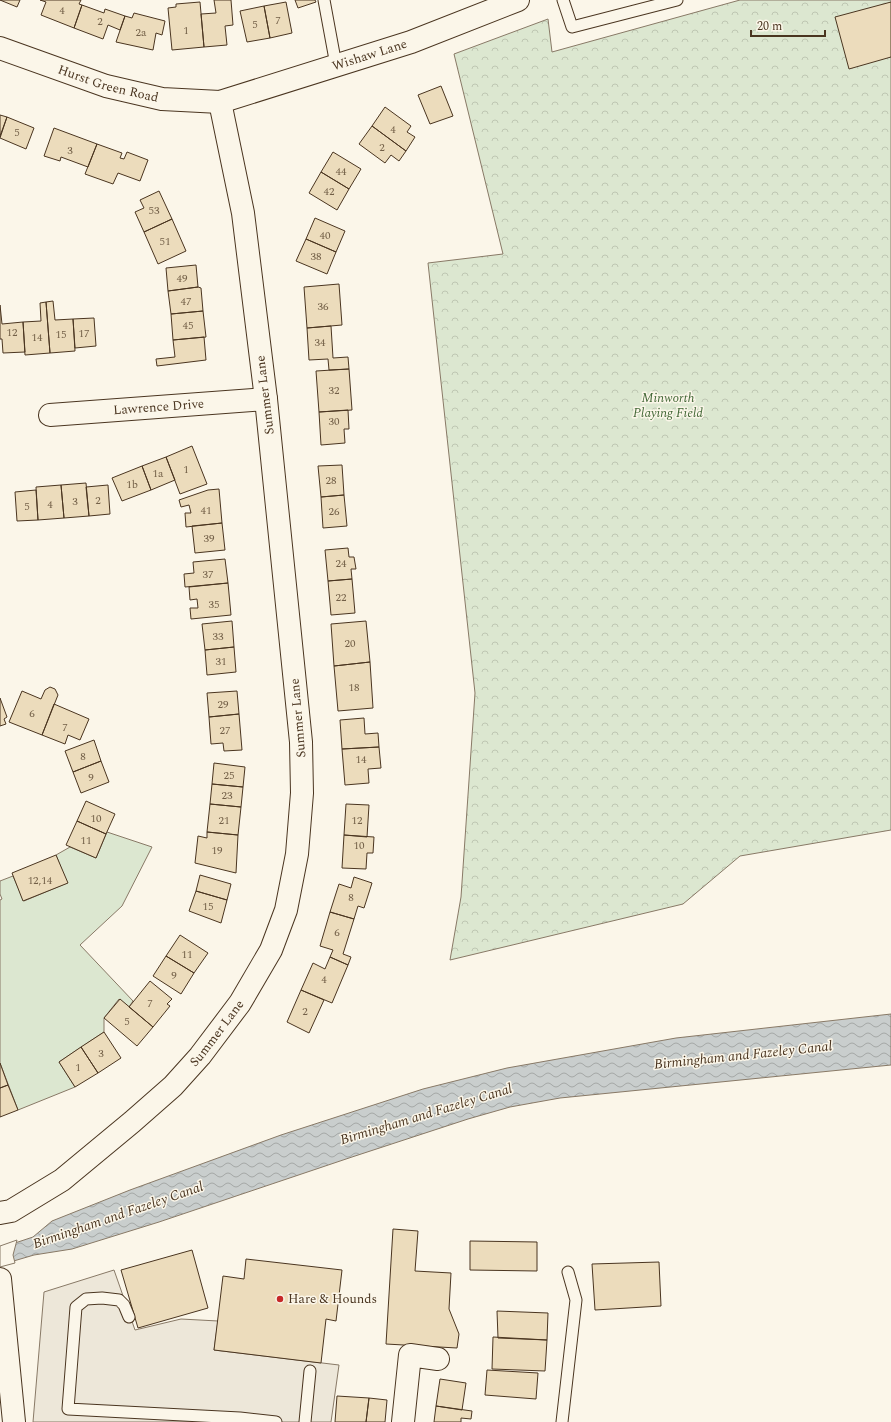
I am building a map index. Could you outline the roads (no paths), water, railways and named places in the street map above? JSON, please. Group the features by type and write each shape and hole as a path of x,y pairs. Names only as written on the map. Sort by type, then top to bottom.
{"street":[{"name":"Wishaw Lane","path":"220,102 410,42 518,0"},
{"name":"Hurst Green Road","path":"0,48 106,86 162,99 220,102"},
{"name":"Summer Lane","path":"0,1213 11,1211 62,1180 173,1086 200,1056 240,1003 271,950 286,910 297,854 302,793 301,742 266,399 243,212 220,102"},
{"name":"Lawrence Drive","path":"50,415 266,399"},
{"path":"0,1279 14,1422"},
{"path":"403,1422 410,1355 438,1359"}],"lane":[{"path":"324,0 336,65"},
{"path":"563,0 572,27 677,0"},
{"path":"562,1422 576,1300 568,1272"},
{"path":"129,1317 124,1305 119,1300 102,1298 86,1299 76,1307 68,1409 276,1422"},
{"path":"305,1422 310,1371"}],"water":[{"name":"Birmingham and Fazeley Canal","path":"891,1014 891,1065 560,1098 510,1107 468,1119 159,1222 72,1249 34,1255 0,1265 0,1248 33,1237 52,1221 130,1190 281,1135 423,1089 507,1068 676,1038"}],"place":[{"name":"Hare & Hounds","path":"280,1299"}],"park label":[{"name":"Minworth Playing Field","path":"668,406"}]}
